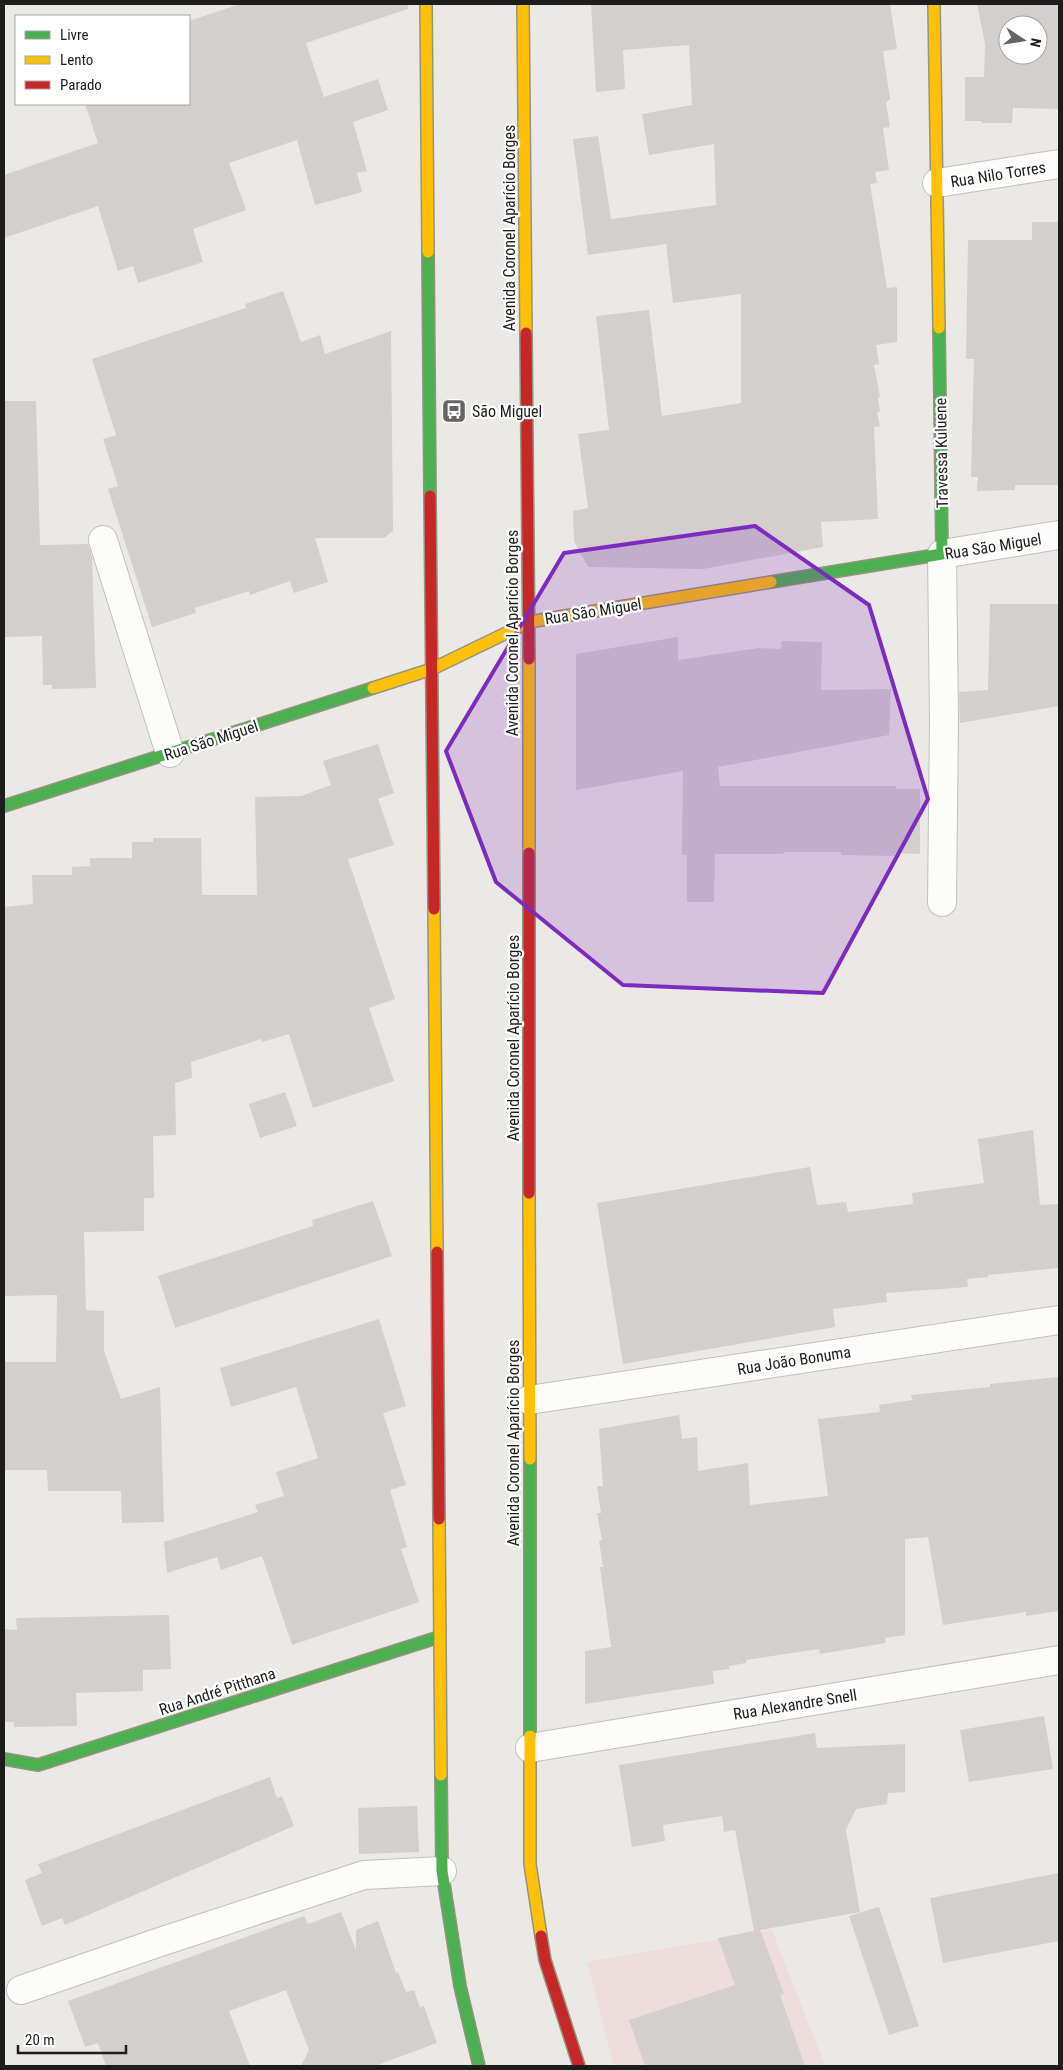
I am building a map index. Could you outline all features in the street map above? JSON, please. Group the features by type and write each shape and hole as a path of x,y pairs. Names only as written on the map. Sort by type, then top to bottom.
{"main road":[{"path":"426,4 442,1871 460,1986 479,2066"},
{"name":"Avenida Coronel Aparício Borges","path":"523,4 529,622 530,1864 546,1960 579,2066"},
{"name":"Travessa Kuluene","path":"934,4 942,554"},
{"name":"Rua São Miguel","path":"4,806 432,669 529,622 942,554"},
{"name":"Rua André Pitthana","path":"4,1759 38,1765 439,1637"}],"street":[{"name":"Rua Nilo Torres","path":"937,183 1059,164"},
{"name":"Rua São Miguel","path":"942,554 1059,535"},
{"path":"103,540 170,753"},
{"name":"Travessa Kuluene","path":"942,554 944,721 942,902"},
{"name":"Rua João Bonuma","path":"529,1400 1059,1320"},
{"name":"Rua Alexandre Snell","path":"530,1748 1059,1660"},
{"path":"21,1990 157,1943 364,1876 442,1871"}],"highlighted area":[{"path":"755,526 869,605 928,799 823,993 623,985 496,882 446,751 564,553"}],"shaded area":[{"path":"772,1930 825,2066 614,2066 587,1962"}],"building":[{"path":"240,4 408,4 408,9 306,43 324,97 378,79 388,110 353,122 367,171 357,173 362,192 315,205 297,140 229,163 246,210 193,229 203,262 138,283 133,266 118,271 98,206 4,238 4,175 98,143 85,105 190,105 190,21"},
{"path":"591,4 890,4 897,49 883,51 890,99 886,103 890,127 883,128 889,170 875,172 877,183 870,184 887,288 897,287 897,342 876,345 879,364 874,365 880,397 878,397 880,412 877,412 880,426 874,427 878,519 821,522 823,547 703,569 588,567 574,541 573,511 588,508 578,434 609,430 596,316 649,310 662,416 741,403 741,294 673,303 666,244 588,255 573,139 598,136 611,219 716,205 714,144 649,155 642,114 692,105 689,45 623,50 625,89 596,92"},
{"path":"977,4 1059,4 1059,109 1013,108 1012,123 965,121 965,77 984,77 985,44"},
{"path":"1032,222 1059,222 1059,485 1015,485 1015,490 977,491 978,477 971,477 974,359 966,359 968,240 1032,240"},
{"path":"283,291 301,342 320,335 325,354 391,331 393,531 384,538 315,538 328,582 294,593 290,581 250,595 249,591 195,608 196,613 152,627 108,489 118,486 103,439 116,435 92,359 246,308 245,304"},
{"path":"4,401 36,401 40,545 88,544 92,557 96,688 52,689 52,685 43,685 42,636 4,637"},
{"path":"990,604 1059,604 1059,706 960,723 959,692 988,690"},
{"path":"678,637 678,660 759,648 781,649 782,641 822,642 821,690 891,689 889,735 718,767 720,786 896,786 896,789 920,789 920,854 895,853 895,856 841,855 841,852 784,852 783,854 715,854 714,902 687,902 687,855 682,855 683,771 576,790 576,654"},
{"path":"378,744 394,793 378,799 394,845 348,859 395,999 369,1008 394,1081 313,1108 289,1034 262,1042 261,1039 191,1062 192,1078 175,1083 176,1135 153,1136 154,1198 144,1198 144,1231 84,1232 86,1310 104,1311 104,1351 121,1399 160,1387 164,1522 122,1523 121,1491 48,1491 47,1470 4,1470 4,1362 56,1362 57,1295 4,1296 4,907 33,904 32,875 72,875 72,867 90,866 90,858 132,858 132,842 153,842 153,838 201,838 202,895 257,895 255,797 301,796 331,785 323,761"},
{"path":"285,1092 297,1126 260,1138 249,1104"},
{"path":"1033,1130 1040,1205 1059,1204 1059,1268 967,1279 968,1287 886,1293 887,1302 833,1309 835,1327 623,1364 597,1203 810,1167 817,1205 846,1202 848,1212 913,1204 912,1193 984,1183 978,1139"},
{"path":"373,1201 392,1256 175,1328 158,1276 313,1226 312,1220"},
{"path":"379,1319 406,1406 383,1413 406,1485 390,1490 407,1547 401,1549 419,1602 292,1645 262,1556 221,1570 217,1557 167,1573 164,1542 258,1512 255,1505 284,1496 276,1472 318,1458 296,1387 231,1407 220,1368"},
{"path":"1059,1377 1059,1611 1026,1616 1026,1612 943,1625 928,1537 905,1539 905,1635 885,1638 886,1643 820,1654 819,1649 746,1660 746,1663 729,1666 729,1669 713,1671 714,1684 585,1704 585,1651 611,1647 600,1567 603,1567 599,1541 602,1540 597,1513 601,1513 597,1486 603,1486 599,1429 679,1415 682,1439 697,1437 698,1471 748,1463 750,1505 828,1496 818,1419 880,1412 879,1405 912,1400 911,1395 990,1387 990,1384"},
{"path":"169,1615 171,1669 143,1670 143,1691 76,1693 77,1726 14,1727 14,1722 5,1722 4,1629 17,1630 16,1618"},
{"path":"1044,1716 1053,1769 969,1782 960,1730"},
{"path":"815,1733 817,1748 905,1744 905,1792 888,1793 887,1804 856,1809 846,1830 860,1912 760,1930 784,1994 780,1995 805,2066 645,2066 629,2020 735,1985 718,1938 754,1931 735,1830 724,1832 722,1816 663,1825 665,1841 632,1847 619,1765"},
{"path":"270,1777 277,1798 282,1796 294,1826 65,1925 62,1918 42,1926 25,1880 42,1873 38,1864"},
{"path":"417,1806 419,1852 359,1854 358,1808"},
{"path":"1059,1873 1059,1941 943,1963 930,1898"},
{"path":"879,1907 919,2026 889,2035 849,1916"},
{"path":"341,1912 356,1950 356,1930 378,1921 396,1973 398,1972 406,1992 414,1990 420,2008 424,2006 437,2043 375,2066 301,2066 309,2050 286,1990 229,2011 250,2066 106,2066 98,2043 85,2047 68,2001 304,1916 308,1924"}],"traffic: fast":[{"path":"428,252 430,496"},
{"path":"771,582 942,554 939,328"},
{"path":"4,806 373,688"},
{"path":"530,1459 530,1736"},
{"path":"4,1759 38,1765 439,1637"},
{"path":"441,1775 442,1871 460,1986 479,2066"}],"traffic: slow":[{"path":"426,4 428,252"},
{"path":"523,4 526,333"},
{"path":"934,4 939,328"},
{"path":"373,688 432,669 529,622 771,582"},
{"path":"529,659 529,853"},
{"path":"434,909 437,1252"},
{"path":"529,1193 530,1459"},
{"path":"439,1519 441,1775"},
{"path":"530,1736 530,1864 541,1936"}],"traffic: jam":[{"path":"526,333 529,659"},
{"path":"430,496 434,909"},
{"path":"529,853 529,1193"},
{"path":"437,1252 439,1519"},
{"path":"541,1936 545,1960 579,2066"}],"place":[{"name":"São Miguel","path":"454,411"}]}
